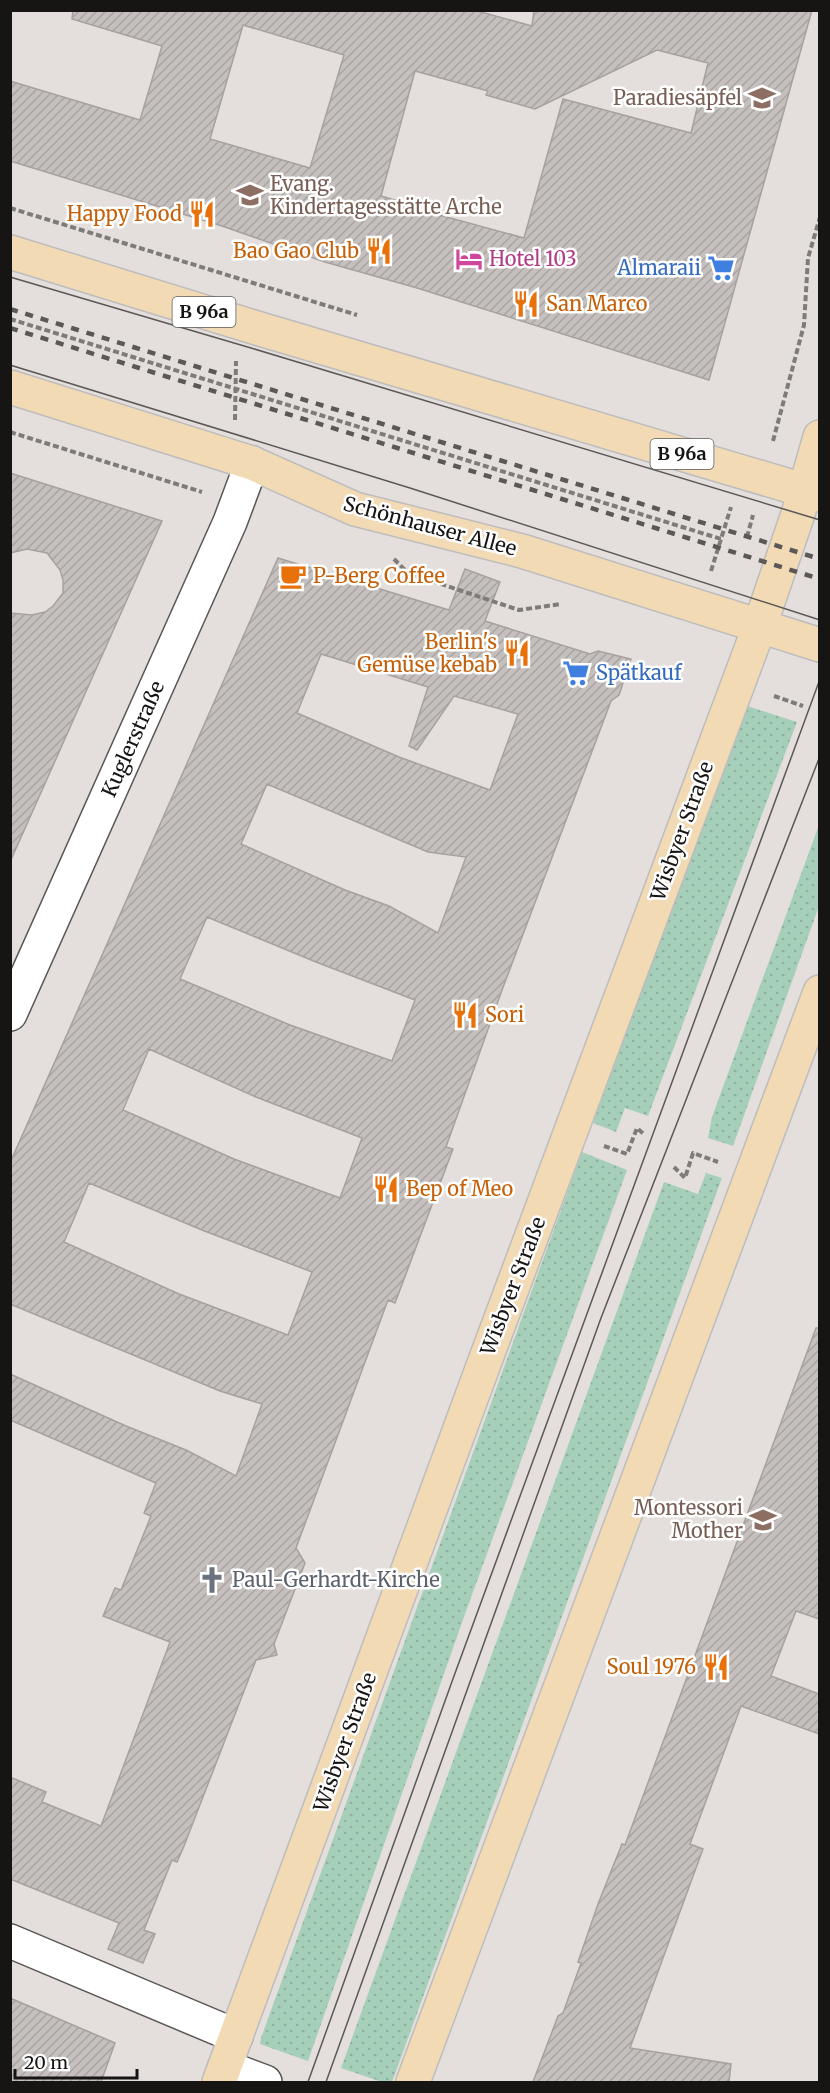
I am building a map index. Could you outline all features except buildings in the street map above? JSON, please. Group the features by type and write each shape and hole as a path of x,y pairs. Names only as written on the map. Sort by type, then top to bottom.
{"main road":[{"name":"B 96a","path":"10,252 294,339 812,492"},
{"name":"Schönhauser Allee","path":"10,387 252,463 355,509 522,551 819,645"},
{"name":"Wisbyer Straße","path":"222,2075 486,1358 760,625 812,492 819,437"},
{"path":"812,492 819,524"},
{"path":"413,2082 819,992"}],"street":[{"name":"Kuglerstraße","path":"10,1014 230,522 252,463"},
{"path":"10,1941 236,2036"},
{"path":"222,2075 265,2082"}],"path":[{"path":"782,406 804,325 808,258 819,217"},
{"path":"10,319 721,539"},
{"path":"226,417 235,420 236,357 242,356"},
{"path":"10,432 203,493"},
{"path":"710,575 733,502"},
{"path":"393,557 408,573 519,610 563,604"},
{"path":"773,696 803,706"},
{"path":"596,1143 627,1154 638,1128 645,1135"},
{"path":"674,1167 685,1178 693,1153 720,1163"}],"green space":[{"path":"747,706 797,722 648,1116 625,1108 616,1132 593,1123"},
{"path":"819,825 819,906 733,1146 708,1138 712,1117"},
{"path":"582,1152 627,1170 465,1614 308,2061 260,2044 261,2038"},
{"path":"706,1173 722,1178 392,2082 382,2082 341,2068 664,1182 698,1194"}],"tram line":[{"path":"10,277 820,520"},
{"path":"10,365 410,488 820,620"},
{"path":"308,2082 454,1676 820,679"},
{"path":"326,2082 601,1318 820,756"}],"railway":[{"path":"10,309 820,559"},
{"path":"10,328 820,579"}],"place":[{"name":"Paradiesäpfel","path":"762,98"},
{"name":"Evang. Kindertagesstätte Arche","path":"250,195"},
{"name":"Happy Food","path":"202,214"},
{"name":"Bao Gao Club","path":"379,251"},
{"name":"Hotel 103","path":"469,259"},
{"name":"Almaraii","path":"721,268"},
{"name":"San Marco","path":"526,304"},
{"name":"P-Berg Coffee","path":"293,576"},
{"name":"Berlin's Gemüse kebab","path":"517,653"},
{"name":"Spätkauf","path":"576,673"},
{"name":"Sori","path":"465,1015"},
{"name":"Bep of Meo","path":"386,1189"},
{"name":"Montessori Mother","path":"763,1520"},
{"name":"Paul-Gerhardt-Kirche","path":"212,1580"},
{"name":"Soul 1976","path":"716,1667"}]}
